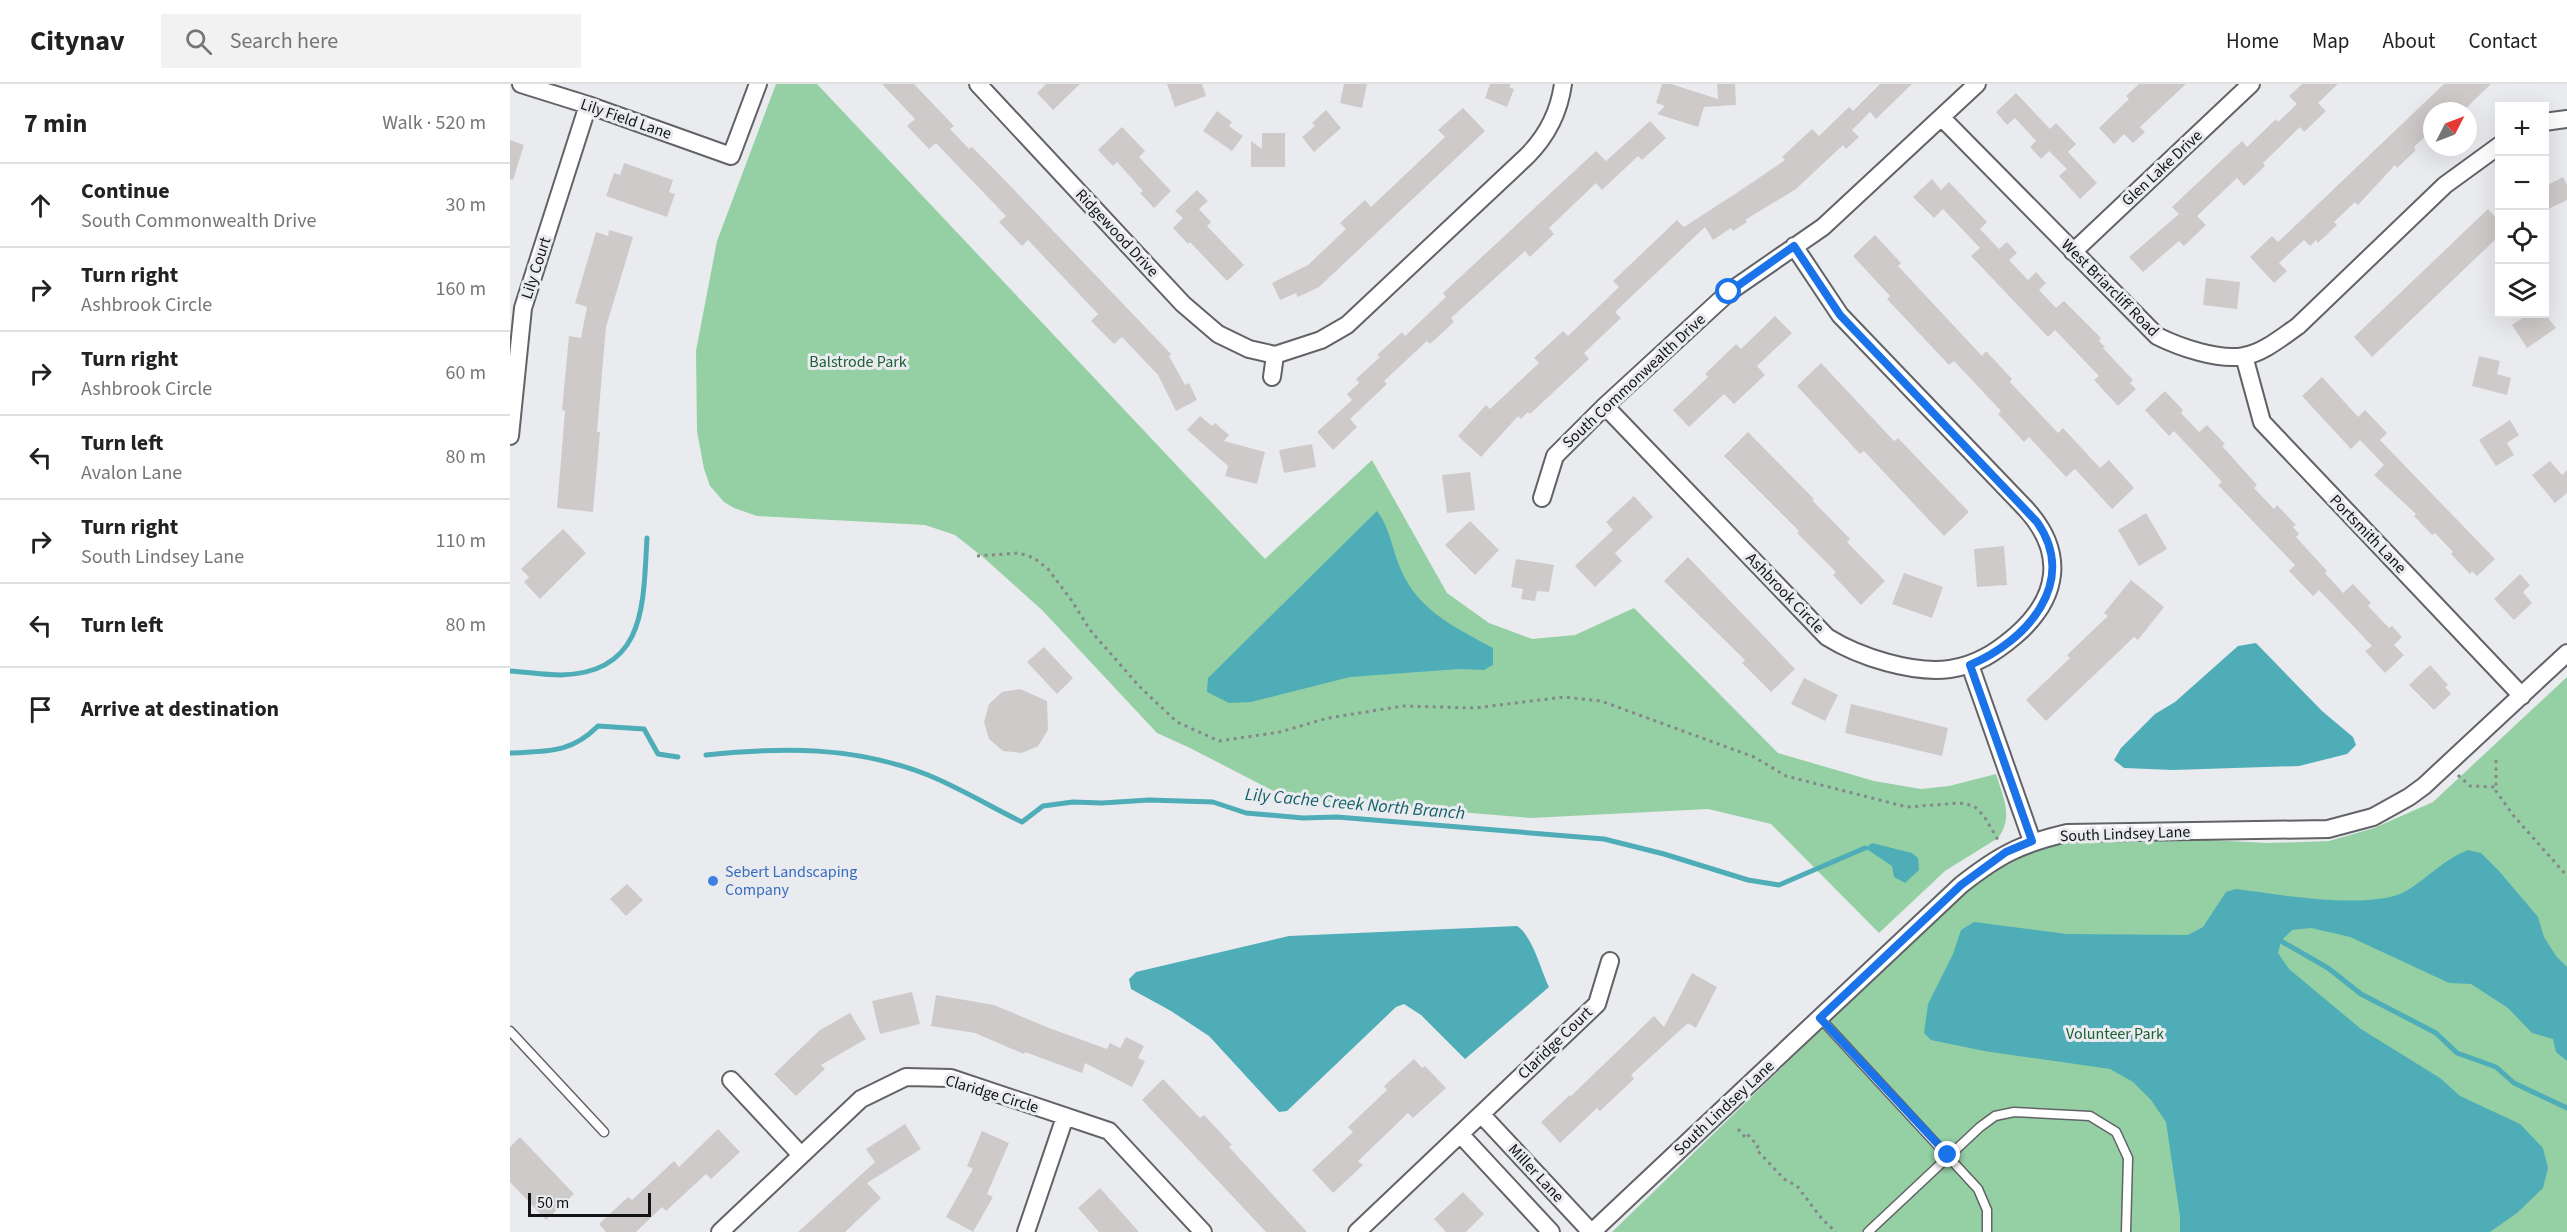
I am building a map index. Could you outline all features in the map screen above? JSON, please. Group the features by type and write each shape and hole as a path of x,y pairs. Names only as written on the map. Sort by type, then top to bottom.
{"street":[{"name":"Lily Field Lane","path":"521,84 588,105 731,156 758,84"},
{"path":"1272,377 1275,355 1321,340 1347,325 1537,146 1553,120 1563,84"},
{"name":"South Commonwealth Drive","path":"1542,498 1555,456 1605,406 1729,292 1823,226 1977,84"},
{"name":"Glen Lake Drive","path":"2073,252 2252,84"},
{"name":"Ridgewood Drive","path":"982,85 1183,304 1218,334 1248,349 1275,355"},
{"name":"Lily Court","path":"510,436 517,307 588,105"},
{"name":"West Briarcliff Road","path":"1942,118 2157,336 2183,349 2244,356"},
{"path":"2549,121 2567,119"},
{"path":"2244,356 2277,341 2298,326 2445,185 2495,148"},
{"name":"Ashbrook Circle","path":"1605,406 1827,637 1854,651 1920,669 1936,670 1970,665 1998,649 2036,616 2051,586 2053,564 2050,546 2044,532 2031,515 1840,315 1794,246"},
{"name":"Portsmith Lane","path":"2244,356 2262,422 2522,696"},
{"name":"South Lindsey Lane","path":"1591,1232 1961,885 2006,852 2032,841 2067,833 2328,829 2373,817 2409,797 2567,653"},
{"path":"1970,665 2032,841"},
{"name":"Claridge Court","path":"1481,1114 1597,1004 1610,962"},
{"name":"Claridge Circle","path":"720,1232 861,1099 906,1077 951,1078 1109,1131 1203,1232"},
{"path":"731,1080 801,1155"},
{"path":"1357,1232 1481,1114"},
{"name":"Miller Lane","path":"1481,1114 1591,1232"},
{"path":"1026,1232 1065,1117"},
{"name":"Miller Lane","path":"1460,1134 1551,1232"}],"lane":[{"path":"1820,1018 1978,1189 1987,1210 1986,1232"},
{"path":"510,1031 604,1132"},
{"path":"1868,1232 1948,1155 1995,1116 2014,1112 2090,1116 2116,1132 2128,1158 2126,1232"}],"path":[{"path":"977,556 1019,553 1034,558 1048,569 1090,630 1139,686 1177,722 1219,741 1280,732 1328,718 1403,706 1475,708 1564,697 1601,701 1754,758 1786,776 1907,807 1960,803 1974,806 1984,816 2006,852"},
{"path":"2496,760 2496,791 2567,876"},
{"path":"2447,764 2470,786 2496,787"},
{"path":"1738,1129 1745,1137 1747,1134 1758,1146 1756,1149 1784,1179 1797,1186 1822,1219 1836,1232"}],"green space":[{"name":"Balstrode Park","path":"776,84 817,84 1265,559 1372,460 1447,593 1489,623 1532,639 1575,635 1634,608 1778,753 1874,781 1921,789 1949,786 1996,774 2006,807 2003,830 1998,838 1945,871 1879,933 1771,824 1708,809 1531,818 1287,798 1157,733 1042,610 955,535 925,525 757,516 724,502 710,486 704,469 697,431 696,351 717,241"},
{"name":"Volunteer Park","path":"2567,677 2567,1232 1612,1232 2000,856 2067,833 2268,843 2329,841 2374,828 2433,802"}],"water":[{"path":"1377,511 1385,525 1402,572 1418,598 1441,618 1493,648 1493,665 1484,670 1459,669 1350,677 1251,702 1229,703 1207,692 1208,678"},
{"path":"2256,643 2322,711 2353,737 2356,745 2347,754 2299,766 2173,770 2124,768 2114,760 2121,748 2155,714 2175,702 2238,646"},
{"path":"1872,843 1912,853 1918,858 1919,870 1905,883 1894,877 1892,866 1865,848"},
{"path":"2468,850 2481,853 2538,917 2544,937 2556,956 2567,967 2567,1061 2556,1052 2553,1039 2532,1033 2508,1008 2471,984 2449,983 2350,937 2311,928 2292,930 2281,941 2278,953 2289,969 2361,1029 2440,1078 2460,1096 2520,1124 2543,1148 2548,1168 2543,1188 2517,1213 2490,1232 2180,1232 2180,1216 2166,1122 2151,1100 2133,1082 2110,1069 1984,1051 1931,1040 1924,1033 1928,1004 1953,954 1961,930 1974,922 2067,934 2188,935 2203,927 2226,892 2236,889 2299,897 2348,900 2390,897 2406,891 2451,858"},
{"path":"1517,926 1532,945 1549,987 1465,1059 1421,1015 1404,1004 1396,1007 1287,1111 1279,1112 1209,1036 1171,1011 1131,989 1129,979 1136,972 1289,936"}],"building":[{"path":"882,84 914,84 954,126 950,129 969,149 972,147 993,168 1171,354 1169,356 1185,385 1189,383 1197,400 1176,411 1158,375 1122,337 1114,344 1091,321 1098,314 1028,240 1022,246 999,222 1006,216 936,143 929,149 907,126 915,119"},
{"path":"1046,84 1080,84 1053,110 1037,93"},
{"path":"1167,84 1202,84 1206,96 1175,107"},
{"path":"1344,84 1367,84 1362,108 1340,103"},
{"path":"1490,84 1511,84 1509,87 1514,89 1507,107 1485,98"},
{"path":"1662,84 1671,84 1718,99 1717,84 1735,84 1736,105 1704,107 1698,127 1657,114 1665,106 1656,103"},
{"path":"1880,84 1912,84 1876,119 1870,112 1852,130 1859,137 1846,149 1843,145 1796,189 1745,220 1747,222 1733,231 1731,228 1713,240 1705,227 1615,312 1621,318 1584,353 1589,359 1530,414 1528,412 1521,419 1518,416 1481,457 1458,436 1486,405 1490,409 1539,363 1534,358 1563,331 1568,336 1619,287 1613,281 1677,220 1684,227 1741,190 1785,160 1782,157 1812,129 1819,136 1849,107 1853,111"},
{"path":"2139,84 2186,84 2140,127 2145,132 2133,143 2124,134 2114,144 2099,128 2129,99 2126,96"},
{"path":"2302,84 2338,84 2318,103 2326,111 2304,132 2300,127 2263,163 2265,166 2244,186 2237,178 2197,216 2206,225 2184,246 2179,241 2143,272 2129,257 2179,214 2172,207 2242,141 2247,147 2276,119 2278,122 2297,104 2289,96"},
{"path":"2444,84 2491,84 2472,102 2425,102"},
{"path":"2016,93 2050,129 2056,123 2076,144 2068,152 2097,183 2080,199 2059,176 2067,169 2049,151 2041,159 2030,147 2036,141 2015,118 2007,125 1996,112"},
{"path":"2423,104 2423,138 2414,147 2416,150 2397,168 2395,165 2358,205 2355,202 2334,222 2337,225 2318,243 2316,240 2310,246 2304,240 2279,263 2287,271 2274,283 2250,257 2272,236 2278,242"},
{"path":"1463,108 1485,131 1319,287 1298,297 1296,293 1280,300 1272,283 1308,265 1346,229 1340,223 1365,200 1371,207 1445,137 1438,130"},
{"path":"1326,110 1341,128 1314,152 1302,137 1315,126 1312,123"},
{"path":"1217,111 1232,122 1229,126 1243,136 1232,151 1203,131"},
{"path":"1650,121 1666,138 1642,160 1638,156 1602,190 1596,183 1549,228 1554,234 1530,257 1525,251 1451,318 1454,322 1430,344 1427,341 1384,381 1387,384 1350,419 1357,427 1333,450 1317,432 1352,400 1347,394 1359,383 1356,379 1380,357 1377,355 1402,332 1405,336 1446,297 1443,293 1596,151 1606,161"},
{"path":"1122,127 1145,151 1139,157 1171,191 1154,208 1140,193 1143,191 1117,162 1113,166 1098,150"},
{"path":"1262,133 1285,133 1285,167 1251,167 1251,141 1262,149"},
{"path":"510,140 524,145 513,180 510,179"},
{"path":"624,163 673,180 669,192 675,194 667,217 606,196 614,173 620,175"},
{"path":"2563,177 2567,185 2567,200 2549,209 2549,184"},
{"path":"1932,179 1941,190 1949,182 1987,222 1980,229 1999,249 2007,242 2017,253 2009,260 2028,280 2036,272 2046,283 2039,290 2056,308 2064,301 2101,338 2099,341 2105,347 2103,348 2133,380 2130,383 2136,389 2118,406 2094,380 2099,376 2055,330 2048,337 1971,256 1980,248 1943,209 1934,218 1913,197"},
{"path":"1197,190 1208,201 1199,209 1211,222 1207,226 1244,265 1227,281 1190,242 1188,244 1173,228 1183,218 1175,211"},
{"path":"2488,209 2495,217 2495,240 2372,357 2354,337"},
{"path":"609,230 633,237 606,327 593,512 557,508 565,411 562,410 569,336 581,338 587,307 575,303 596,232 608,236"},
{"path":"1875,235 1901,263 1898,266 1982,356 1986,351 2012,379 2010,382 2058,433 2063,428 2100,468 2109,460 2134,488 2112,509 2075,469 2066,477 2029,437 2024,442 1998,414 2001,411 1954,361 1949,365 1887,299 1890,296 1853,256"},
{"path":"2206,278 2240,282 2237,309 2203,305"},
{"path":"1775,316 1792,333 1757,366 1765,375 1734,404 1724,394 1689,427 1673,410 1708,377 1705,374 1736,344 1741,349"},
{"path":"2523,318 2548,318 2556,328 2527,348 2512,325"},
{"path":"2479,356 2500,361 2497,374 2511,378 2507,395 2472,386"},
{"path":"1821,363 1894,441 1898,438 1969,512 1944,536 1864,451 1860,454 1797,386"},
{"path":"2322,377 2358,417 2365,410 2387,433 2380,440 2495,559 2477,576 2472,571 2470,574 2435,533 2432,535 2414,516 2416,514 2374,475 2384,465 2360,440 2351,449 2302,396"},
{"path":"2165,391 2199,432 2207,425 2225,444 2222,446 2257,485 2254,488 2274,509 2277,505 2296,525 2293,527 2299,534 2296,537 2327,571 2325,573 2343,593 2353,584 2371,603 2368,606 2389,628 2392,626 2402,637 2394,645 2404,655 2385,673 2365,651 2372,646 2319,590 2313,596 2289,571 2295,565 2218,485 2222,482 2174,431 2169,436 2145,410"},
{"path":"1200,416 1212,426 1215,423 1229,435 1224,441 1265,452 1257,484 1225,476 1228,466 1187,430"},
{"path":"2510,420 2519,435 2507,443 2514,455 2496,466 2479,440"},
{"path":"1748,432 1814,499 1812,500 1850,539 1847,542 1885,581 1861,605 1833,575 1836,572 1797,533 1799,531 1724,456"},
{"path":"1312,444 1316,467 1284,473 1279,450"},
{"path":"2550,461 2562,475 2567,470 2567,493 2555,503 2532,475"},
{"path":"1470,472 1475,510 1447,513 1442,475"},
{"path":"1634,496 1653,517 1615,553 1622,561 1595,587 1575,566 1613,530 1606,522"},
{"path":"2146,513 2167,549 2139,566 2118,530"},
{"path":"1470,521 1499,550 1475,575 1445,545"},
{"path":"563,529 586,553 540,599 524,582 529,577 521,569"},
{"path":"2004,546 2007,585 1977,587 1974,549"},
{"path":"1688,557 1795,669 1771,692 1742,663 1745,660 1664,581"},
{"path":"1516,559 1554,565 1549,592 1537,591 1535,601 1521,599 1523,589 1511,587"},
{"path":"1904,573 1943,587 1932,618 1892,604"},
{"path":"2520,574 2530,585 2523,592 2532,603 2514,620 2494,599"},
{"path":"2131,580 2164,607 2138,640 2134,637 2046,721 2026,700 2070,658 2067,655 2108,616 2104,613"},
{"path":"1044,647 1073,678 1057,694 1027,662"},
{"path":"2430,665 2448,685 2445,687 2451,694 2434,710 2409,685"},
{"path":"1804,678 1838,695 1825,721 1791,704"},
{"path":"1020,689 1047,701 1048,730 1038,746 1022,753 1003,751 989,739 984,722 989,704 1002,692"},
{"path":"1851,704 1948,728 1942,756 1845,733"},
{"path":"627,884 643,900 626,916 610,899"},
{"path":"1692,973 1717,987 1696,1028 1688,1023 1631,1075 1634,1079 1600,1111 1597,1108 1560,1143 1541,1122 1654,1016 1664,1027"},
{"path":"912,992 920,1024 880,1034 872,1001"},
{"path":"936,995 994,1005 1107,1049 1110,1043 1120,1048 1126,1037 1144,1046 1138,1058 1145,1061 1132,1087 1085,1063 1082,1073 1025,1052 1024,1054 975,1033 931,1026"},
{"path":"850,1013 866,1039 821,1065 825,1069 796,1096 774,1074 820,1030"},
{"path":"1414,1059 1422,1068 1425,1066 1446,1088 1413,1118 1408,1113 1358,1161 1363,1165 1333,1193 1312,1170 1353,1132 1348,1127 1387,1090 1384,1086"},
{"path":"1163,1079 1200,1118 1204,1115 1232,1145 1229,1147 1307,1232 1266,1232 1142,1100"},
{"path":"905,1124 921,1149 867,1183 881,1198 845,1232 798,1232 875,1162 866,1149"},
{"path":"718,1129 740,1152 711,1179 706,1174 666,1211 662,1207 636,1232 606,1232 599,1224 628,1197 632,1200 674,1161 679,1167"},
{"path":"982,1131 1009,1143 987,1194 993,1197 973,1232 946,1217 973,1169 967,1166"},
{"path":"520,1137 574,1194 546,1220 510,1182 510,1147"},
{"path":"1100,1188 1139,1232 1099,1232 1078,1208"},
{"path":"1463,1192 1484,1214 1466,1232 1446,1232 1434,1219"}],"waterway":[{"path":"510,671 548,675 589,671 610,662 625,648 635,630 641,609 647,538"},
{"name":"Lily Cache Creek North Branch","path":"510,753 547,751 568,746 578,742 598,726 644,729 658,754 678,757"},
{"name":"Lily Cache Creek North Branch","path":"706,755 790,750 846,754 873,759 901,765 928,775 1022,822 1043,806 1073,802 1149,800 1213,802 1246,813 1303,818 1337,817 1604,839 1664,854 1748,880 1779,885 1865,848"},
{"name":"Lily Cache Creek North Branch","path":"2281,941 2328,968 2361,994 2436,1033 2457,1053 2496,1067 2514,1083 2567,1108"}],"place":[{"name":"Sebert Landscaping Company","path":"713,881"}],"route":[{"path":"1729,292 1794,246 1840,315 2037,522 2050,546 2053,564 2051,586 2036,616 2007,643 1970,665 2032,841 2006,852 1961,885 1820,1018 1948,1155"}]}
